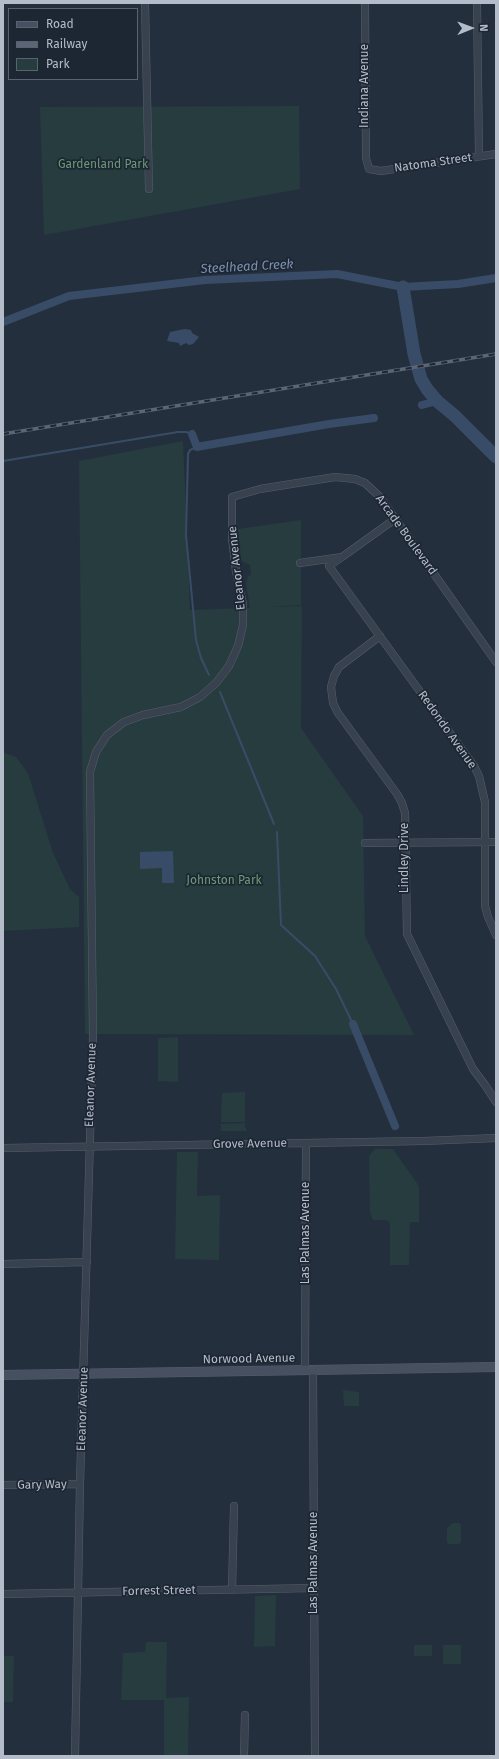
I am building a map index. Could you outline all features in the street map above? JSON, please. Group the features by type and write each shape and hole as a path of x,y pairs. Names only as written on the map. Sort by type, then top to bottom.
{"main road":[{"name":"Norwood Avenue","path":"3,1375 496,1367"}],"street":[{"path":"145,3 146,74 149,118 149,189"},
{"name":"Indiana Avenue","path":"365,3 366,158 369,169"},
{"path":"477,3 479,156"},
{"name":"Natoma Street","path":"369,169 381,170 496,154"},
{"name":"Arcade Boulevard","path":"232,497 284,484 335,477 345,477 365,483 373,489 395,519 496,662"},
{"name":"Eleanor Avenue","path":"75,1756 80,1484 93,1035 90,772 96,752 107,735 124,722 143,715 181,707 200,697 216,683 229,666 238,646 243,625 243,604 236,571 232,538 232,497"},
{"path":"300,563 342,557 395,519"},
{"name":"Redondo Avenue","path":"342,557 330,566 474,766 479,776 484,796 485,906 496,935"},
{"name":"Lindley Drive","path":"380,636 339,667 332,681 332,698 338,713 400,798 404,813 405,924 408,940 473,1069 492,1094 496,1102"},
{"path":"365,843 496,842"},
{"name":"Grove Avenue","path":"3,1148 424,1141 496,1138"},
{"name":"Las Palmas Avenue","path":"306,1143 314,1588 315,1756"},
{"path":"3,1264 87,1262"},
{"name":"Gary Way","path":"3,1485 80,1484"},
{"path":"232,1590 234,1506"},
{"name":"Forrest Street","path":"3,1594 314,1588"},
{"path":"244,1756 245,1715"}],"green space":[{"name":"Gardenland Park","path":"299,106 300,189 44,235 40,107"},
{"name":"Johnston Park","path":"183,441 190,610 250,608 246,583 251,574 250,565 242,561 240,558 238,529 301,520 301,605 268,607 302,606 301,728 363,816 365,936 414,1035 85,1034 79,461"},
{"path":"3,752 16,757 28,773 53,853 70,889 79,897 79,927 3,931"},
{"path":"178,1037 178,1082 158,1081 158,1038"},
{"path":"245,1092 245,1122 221,1122 222,1093"},
{"path":"246,1123 244,1127 246,1128 246,1131 221,1131 221,1124"},
{"path":"375,1149 393,1149 419,1186 419,1222 410,1222 409,1265 390,1265 390,1223 386,1220 373,1220 370,1213 369,1156"},
{"path":"177,1152 198,1152 197,1196 220,1195 219,1260 175,1259"},
{"path":"343,1390 359,1392 359,1406 344,1406"},
{"path":"453,1523 459,1523 461,1525 461,1542 459,1544 449,1544 447,1542 447,1528"},
{"path":"276,1595 275,1646 254,1647 255,1596"},
{"path":"146,1642 167,1642 166,1698 189,1697 188,1756 164,1756 164,1700 121,1700 123,1653 145,1652"},
{"path":"414,1645 432,1645 432,1656 414,1656"},
{"path":"443,1645 461,1645 461,1664 443,1664"},
{"path":"3,1656 14,1656 13,1702 3,1702"}],"water":[{"path":"185,329 191,330 192,333 199,337 193,344 189,345 186,343 180,346 179,343 167,341 170,332"},
{"path":"173,851 174,883 162,883 162,868 140,869 140,852"}],"waterway":[{"name":"Steelhead Creek","path":"3,322 69,296 205,280 337,274 403,287 458,284 496,278"},
{"path":"403,287 414,354 421,379 437,401 455,416 496,457"},
{"path":"422,405 437,401"},
{"path":"192,434 197,447 329,424 374,418"},
{"path":"3,461 178,432 192,434"},
{"path":"197,447 190,450 188,454 186,535 196,640 201,658 209,675"},
{"path":"220,692 274,824"},
{"path":"277,832 281,925 315,956 336,989 353,1024"},
{"path":"353,1024 395,1126"}],"railway":[{"path":"3,434 496,354"}]}
